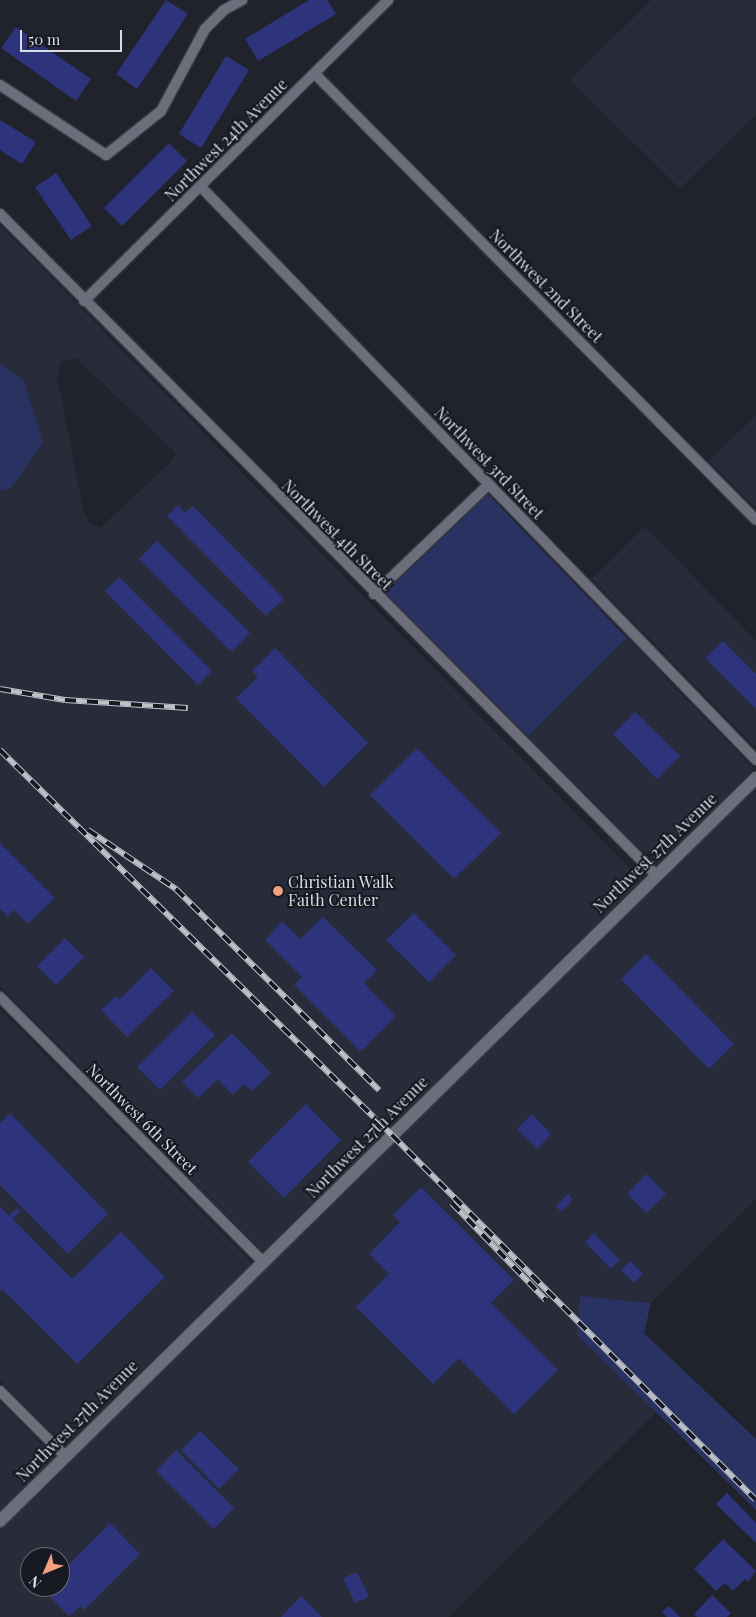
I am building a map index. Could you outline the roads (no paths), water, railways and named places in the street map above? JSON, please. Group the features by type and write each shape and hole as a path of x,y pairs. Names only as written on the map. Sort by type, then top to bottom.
{"main road":[{"name":"Northwest 27th Avenue","path":"0,1520 756,778"}],"street":[{"path":"0,85 106,155 160,110 205,29 224,10 242,0"},
{"name":"Northwest 24th Avenue","path":"84,301 388,0"},
{"name":"Northwest 2nd Street","path":"315,74 756,520"},
{"name":"Northwest 3rd Street","path":"200,186 756,760"},
{"name":"Northwest 4th Street","path":"0,214 374,594 656,875"},
{"path":"374,594 489,484"},
{"name":"Northwest 6th Street","path":"0,997 263,1262"},
{"path":"0,1391 64,1456"}],"railway":[{"path":"0,689 65,700 188,708"},
{"path":"0,750 392,1135 756,1500"},
{"path":"88,830 176,889 379,1090"},
{"path":"452,1203 546,1300"}],"place":[{"name":"Christian Walk Faith Center","path":"278,891"}]}
